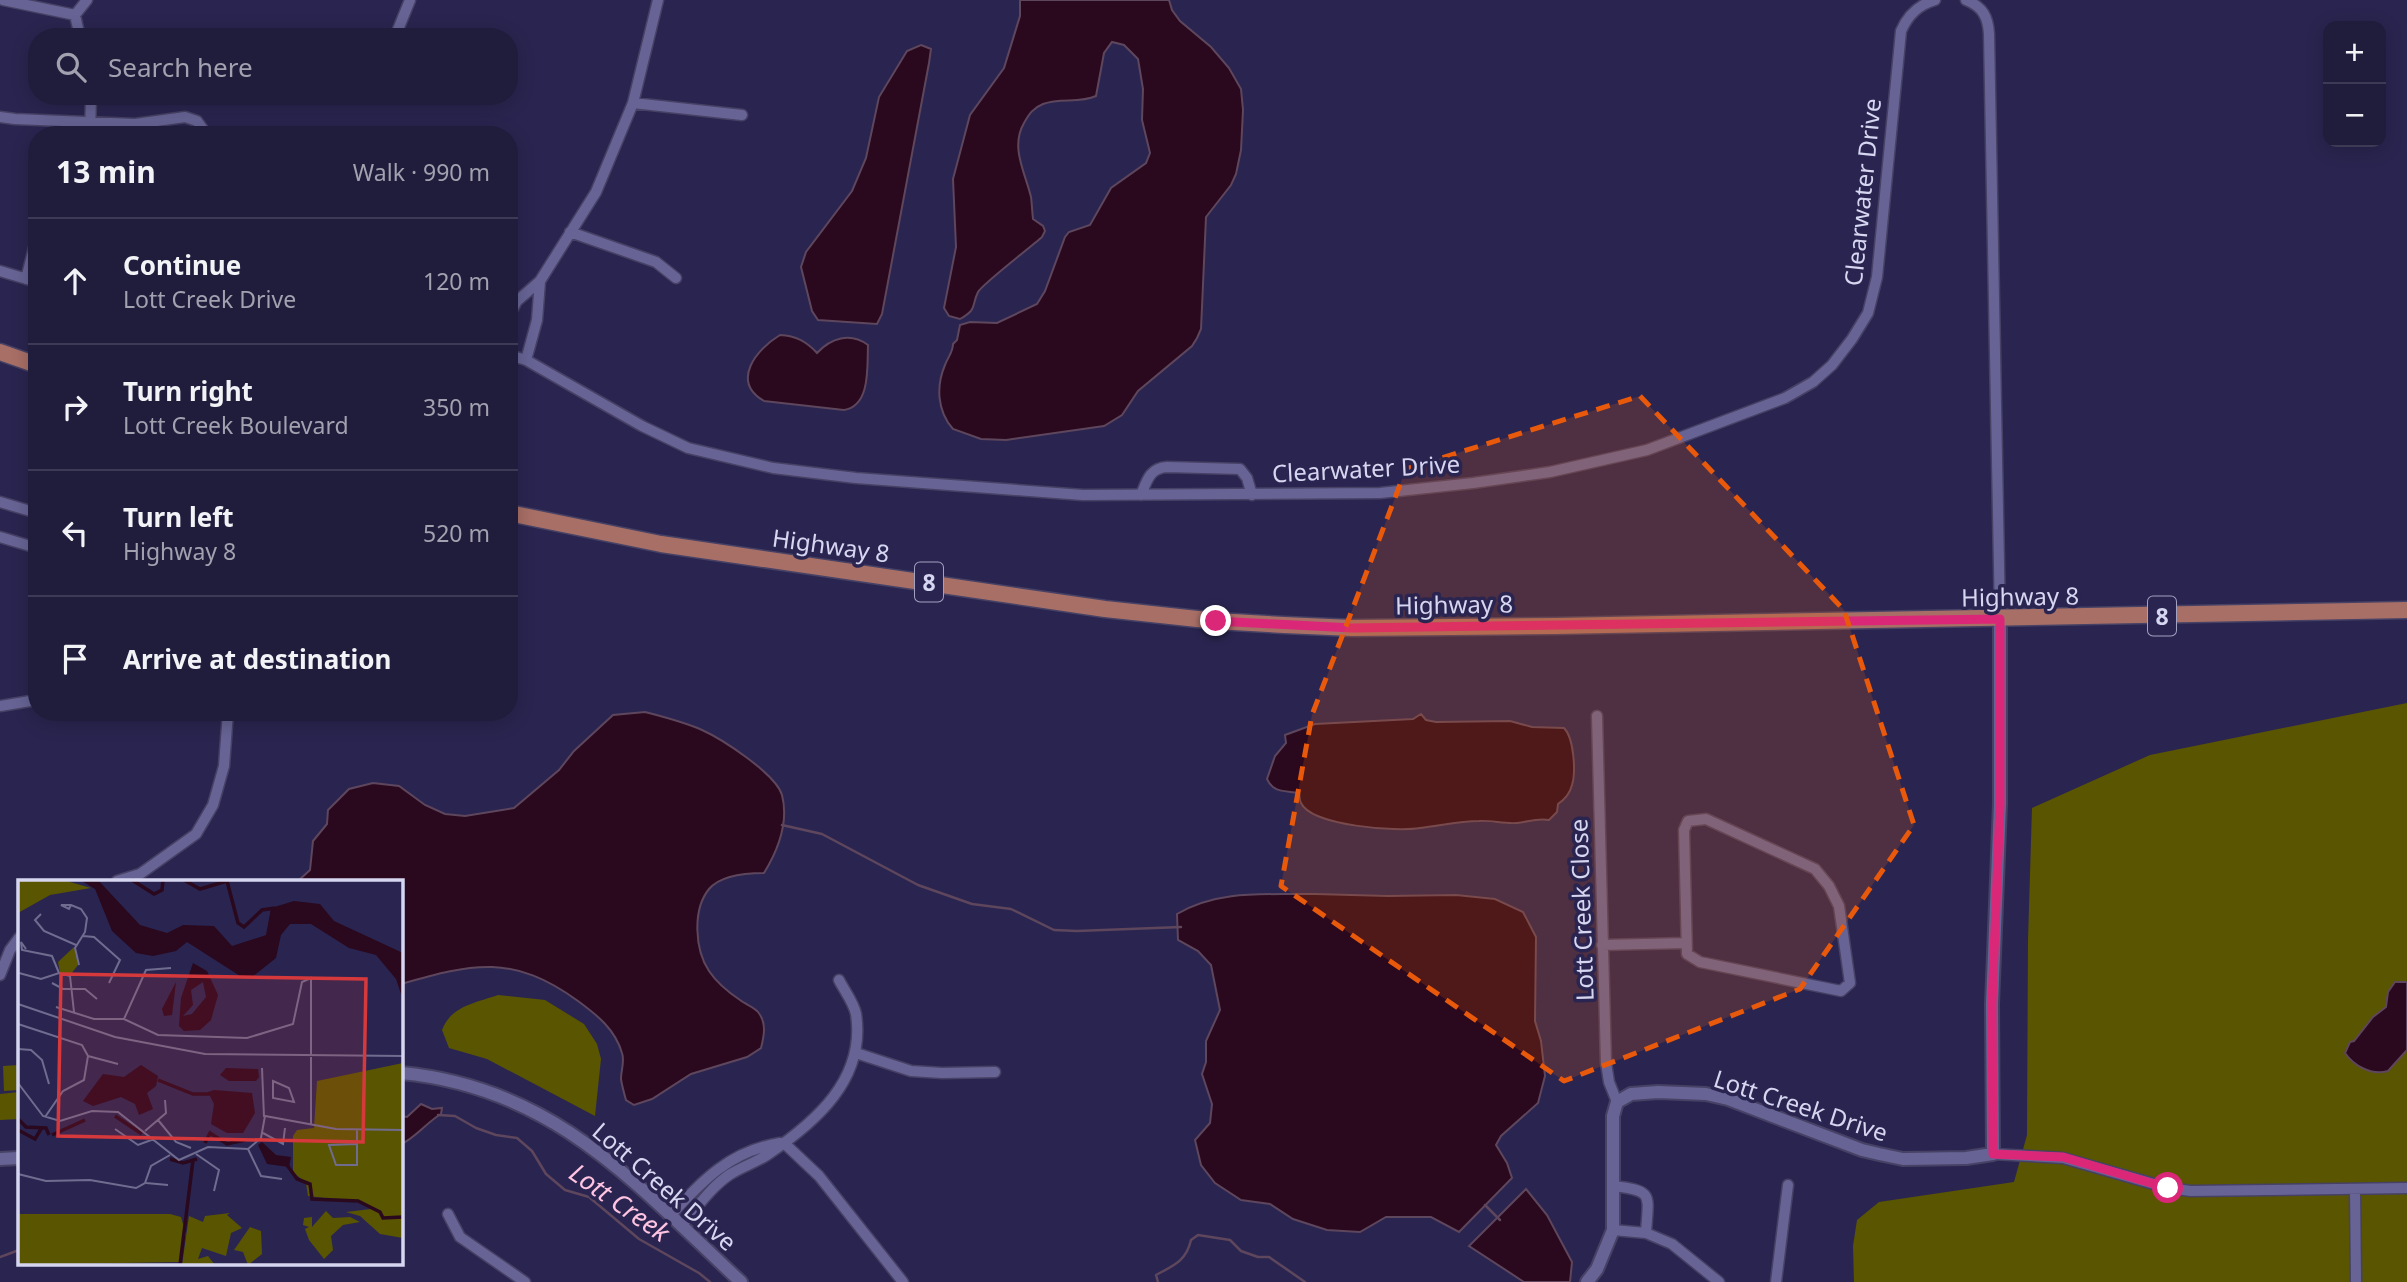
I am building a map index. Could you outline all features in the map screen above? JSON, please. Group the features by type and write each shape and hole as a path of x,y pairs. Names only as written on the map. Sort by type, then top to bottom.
{"main road":[{"path":"0,352 28,363"},
{"name":"Highway 8","path":"518,515 713,552 1105,609 1216,621 1352,628 2407,610"}],"street":[{"path":"3,0 75,15"},
{"path":"75,15 88,0"},
{"path":"399,28 411,0"},
{"path":"518,299 540,281 596,192 633,103 658,0"},
{"name":"Clearwater Drive","path":"518,358 642,426 688,448 773,468 856,478 1083,495 1380,493 1473,484 1584,465 1647,450 1785,398 1813,382 1853,340 1868,313 1878,264 1901,31 1908,16 1924,3 1935,0"},
{"path":"1966,0 1985,13 1989,34 2000,619 2000,804 1992,1004 1993,1154"},
{"path":"75,15 78,28"},
{"path":"633,103 742,115"},
{"path":"90,123 91,105"},
{"path":"0,117 15,120 146,124 185,117 197,121 201,126"},
{"path":"570,232 656,262 676,278"},
{"path":"0,271 26,279 28,271"},
{"path":"526,360 537,320 540,281"},
{"path":"1141,495 1151,472 1163,467 1181,467 1240,469 1247,478 1252,495"},
{"path":"0,502 28,510"},
{"path":"0,537 28,545"},
{"path":"0,706 28,701"},
{"name":"Lott Creek Close","path":"1597,716 1607,1075 1618,1102"},
{"path":"120,880 140,874 196,834 213,805 224,766 227,721"},
{"path":"1706,819 1815,869 1829,886 1839,906 1850,984 1841,990 1700,962 1687,954 1686,943 1684,830 1688,821 1706,819"},
{"path":"0,975 10,950 18,939"},
{"path":"1602,945 1686,943"},
{"path":"681,1226 713,1188 728,1176 784,1143 822,1113 845,1084 856,1053 856,1012 839,980"},
{"path":"856,1053 911,1071 995,1072"},
{"name":"Lott Creek Drive","path":"402,1073 474,1087 549,1118 606,1156 741,1282"},
{"name":"Lott Creek Drive","path":"1618,1102 1630,1094 1706,1094 1728,1099 1862,1150 1903,1159 1966,1158 1993,1154 2063,1157 2168,1188 2191,1191 2407,1188"},
{"path":"1587,1282 1597,1269 1613,1230 1613,1116 1618,1102"},
{"path":"670,1216 705,1177 722,1165 761,1146 784,1143"},
{"path":"784,1143 819,1176 903,1282"},
{"path":"0,1159 18,1158"},
{"path":"1776,1282 1788,1185"},
{"path":"1614,1186 1638,1189 1645,1193 1648,1200 1646,1233"},
{"path":"2355,1189 2356,1282"},
{"path":"448,1214 460,1237 525,1282"},
{"path":"1613,1230 1646,1233 1681,1251 1719,1282"}],"highlighted area":[{"path":"1640,396 1844,610 1914,825 1800,989 1564,1081 1281,886 1312,715 1406,469"}],"shaded area":[{"path":"1020,0 1169,0 1180,21 1211,47 1229,68 1241,89 1241,150 1231,185 1206,217 1201,329 1192,346 1138,391 1122,415 1104,426 1006,440 981,439 953,429 941,406 940,381 953,344 957,340 960,325 970,322 997,323 1037,304 1045,291 1065,237 1069,232 1090,225 1111,188 1146,163 1150,153 1142,120 1143,89 1138,59 1124,45 1112,42 1104,53 1096,96 1083,100 1049,102 1040,106 1030,114 1020,132 1020,160 1031,197 1033,219 1043,226 1045,231 1042,237 981,288 969,313 960,319 949,316 944,308 956,247 953,179 970,115 1004,68 1020,16"},
{"path":"921,45 931,49 929,63 882,314 877,324 818,320 812,311 801,267 806,252 852,191 866,158 879,97 907,51"},
{"path":"780,335 800,340 817,353 841,338 854,339 868,345 866,384 859,401 844,410 764,401 754,393 748,375 751,366 763,348"},
{"path":"2407,703 2407,1282 1854,1282 1853,1246 1857,1220 1879,1202 2014,1182 2027,1135 2032,808 2150,755"},
{"path":"645,712 702,730 747,758 770,777 782,795 784,805 778,845 764,873 735,876 714,884 704,898 698,919 698,941 709,971 723,987 761,1016 764,1030 761,1048 747,1057 691,1074 652,1099 634,1105 625,1097 621,1079 623,1056 615,1037 592,1012 555,986 513,969 492,967 450,971 402,984 402,880 299,880 310,870 313,841 327,824 328,810 349,789 373,783 399,786 425,805 445,814 465,816 514,808 559,770 574,751 613,715"},
{"path":"1421,714 1426,720 1436,722 1510,721 1532,727 1564,728 1572,747 1574,772 1571,788 1558,804 1557,812 1549,820 1517,823 1472,821 1409,829 1356,826 1308,811 1301,803 1299,793 1277,789 1267,779 1275,756 1286,743 1285,735 1315,724 1413,719"},
{"path":"1315,894 1456,895 1495,899 1523,912 1536,937 1535,1021 1541,1041 1545,1076 1538,1103 1501,1136 1496,1145 1512,1178 1459,1232 1431,1217 1386,1217 1360,1232 1327,1230 1293,1219 1270,1204 1241,1200 1215,1183 1201,1165 1195,1140 1210,1123 1212,1104 1202,1074 1206,1062 1206,1041 1220,1010 1211,965 1198,951 1178,940 1177,914 1210,900 1227,897"},
{"path":"2395,982 2407,982 2407,1050 2388,1071 2370,1071 2358,1066 2345,1053 2350,1042 2386,1007 2388,992"},
{"path":"498,995 545,1000 584,1024 597,1044 601,1059 595,1116 487,1059 449,1048 442,1030 451,1016 465,1006"},
{"path":"18,1065 18,1090 4,1091 3,1066"},
{"path":"18,1092 18,1119 0,1120 0,1094"},
{"path":"421,1104 432,1109 442,1108 441,1114 402,1143 402,1116 407,1117"},
{"path":"1526,1189 1547,1215 1572,1262 1570,1282 1524,1282 1469,1246"}],"waterway":[{"path":"782,825 822,834 918,885 972,904 1011,909 1054,930 1181,927"},
{"name":"Lott Creek","path":"438,1115 455,1116 476,1128 517,1138 532,1151 546,1174 565,1190 589,1197 639,1239 710,1282"},
{"path":"1485,1205 1500,1220"},
{"name":"Lott Creek","path":"1158,1282 1156,1275 1182,1258 1191,1240 1198,1235 1230,1240 1241,1251 1258,1257 1269,1257 1305,1282"},
{"name":"Lott Creek","path":"0,1257 18,1250"}],"route":[{"path":"1216,621 1352,628 2000,619 2000,804 1992,1004 1993,1154 2063,1157 2168,1188"}]}
